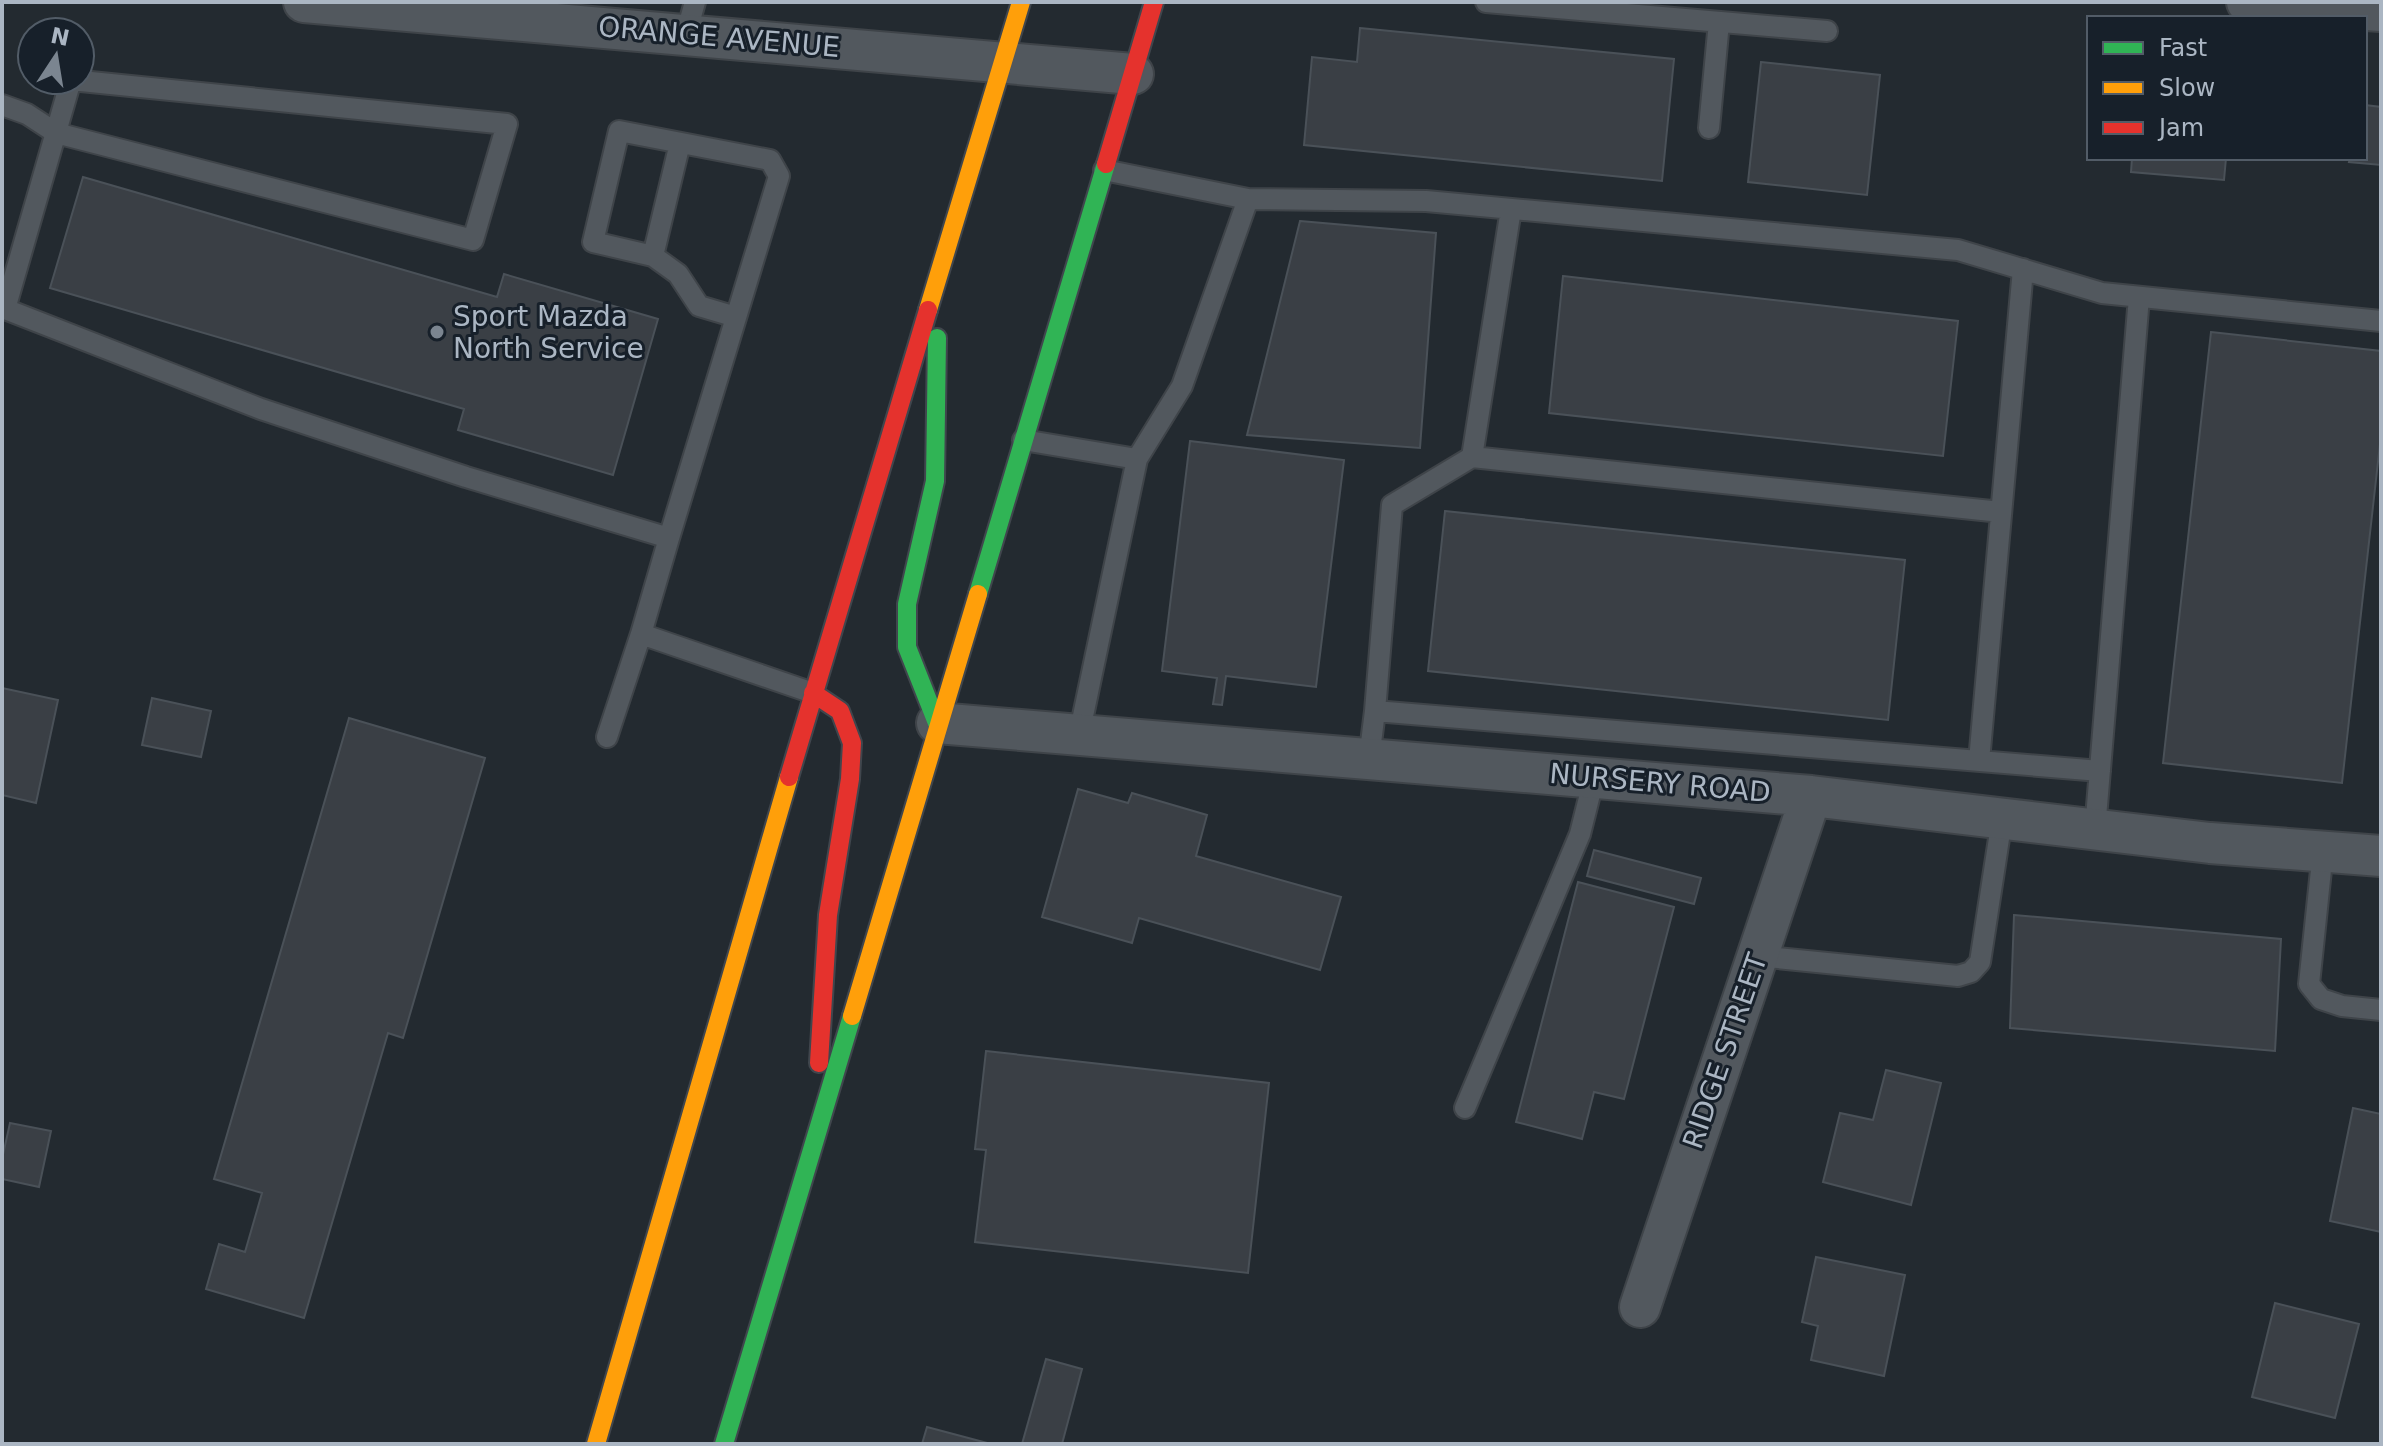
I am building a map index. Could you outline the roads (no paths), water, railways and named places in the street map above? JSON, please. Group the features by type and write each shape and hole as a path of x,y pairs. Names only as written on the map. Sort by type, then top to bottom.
{"main road":[{"path":"596,1444 813,693 1021,2"},
{"path":"724,1444 1154,2"},
{"path":"937,288 935,481 907,604 907,647 937,723"},
{"path":"813,693 840,711 852,743 850,779 828,915 813,1145"}],"street":[{"name":"ORANGE AVENUE","path":"304,2 691,18 1004,61 1133,74"},
{"path":"2247,2 2381,11"},
{"name":"NURSERY ROAD","path":"937,723 1811,796 2210,843 2381,856"},
{"name":"RIDGE STREET","path":"1640,1307 1811,796"}],"lane":[{"path":"1486,2 1827,31"},
{"path":"1709,128 1719,22"},
{"path":"2,105 27,114 56,133 473,240 507,124 71,80 56,133 3,309 261,409 466,477 669,538"},
{"path":"607,737 641,634 779,176 770,160 619,131 593,242 653,256 678,274 699,306 736,317"},
{"path":"653,256 680,143"},
{"path":"1104,170 1248,199 1426,201 1958,250 2102,293 2381,321"},
{"path":"1079,735 1105,624 1137,459 1182,386 1248,199"},
{"path":"1472,457 1511,209"},
{"path":"1979,761 2023,269"},
{"path":"2095,830 2139,297"},
{"path":"1023,440 1137,459"},
{"path":"1369,759 1392,505 1472,457 2001,512"},
{"path":"641,634 813,693"},
{"path":"1375,711 2100,771"},
{"path":"1465,1108 1580,834 1594,778"},
{"path":"1757,956 1958,976 1971,972 1980,962 2002,819"},
{"path":"2323,851 2309,984 2321,999 2342,1006 2381,1010"}],"place":[{"name":"Sport Mazda North Service","path":"437,332"}]}
